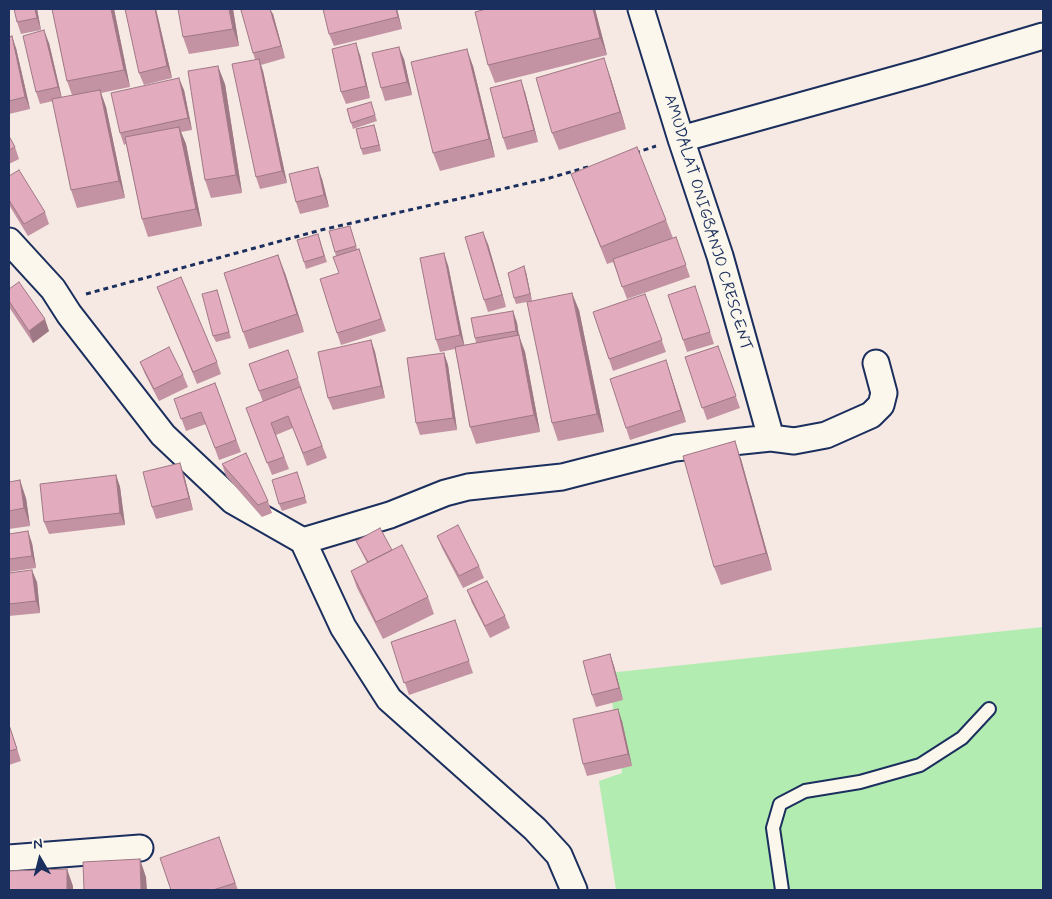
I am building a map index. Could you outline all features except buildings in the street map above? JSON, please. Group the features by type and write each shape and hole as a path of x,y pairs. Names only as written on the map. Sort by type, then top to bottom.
{"street":[{"name":"AMUDALAT ONIGBANJO CRESCENT","path":"641,9 681,139 720,256 771,438"},
{"path":"681,139 922,72 1043,36"},
{"path":"9,241 61,300 163,434 233,501 303,541 343,627 389,699 535,829 559,855 574,890"},
{"path":"303,541 390,515 445,493 468,487 562,477 675,448 771,438 794,441 826,434 871,415 881,406 884,393 876,363"},
{"path":"9,858 140,848"}],"lane":[{"path":"782,890 773,828 780,804 804,791 860,782 920,765 962,738 989,709"}],"path":[{"path":"627,155 681,139"},
{"path":"61,300 321,230 546,180 600,163"}],"green space":[{"path":"1043,627 1043,890 616,890 599,781 622,773 608,673"}]}
